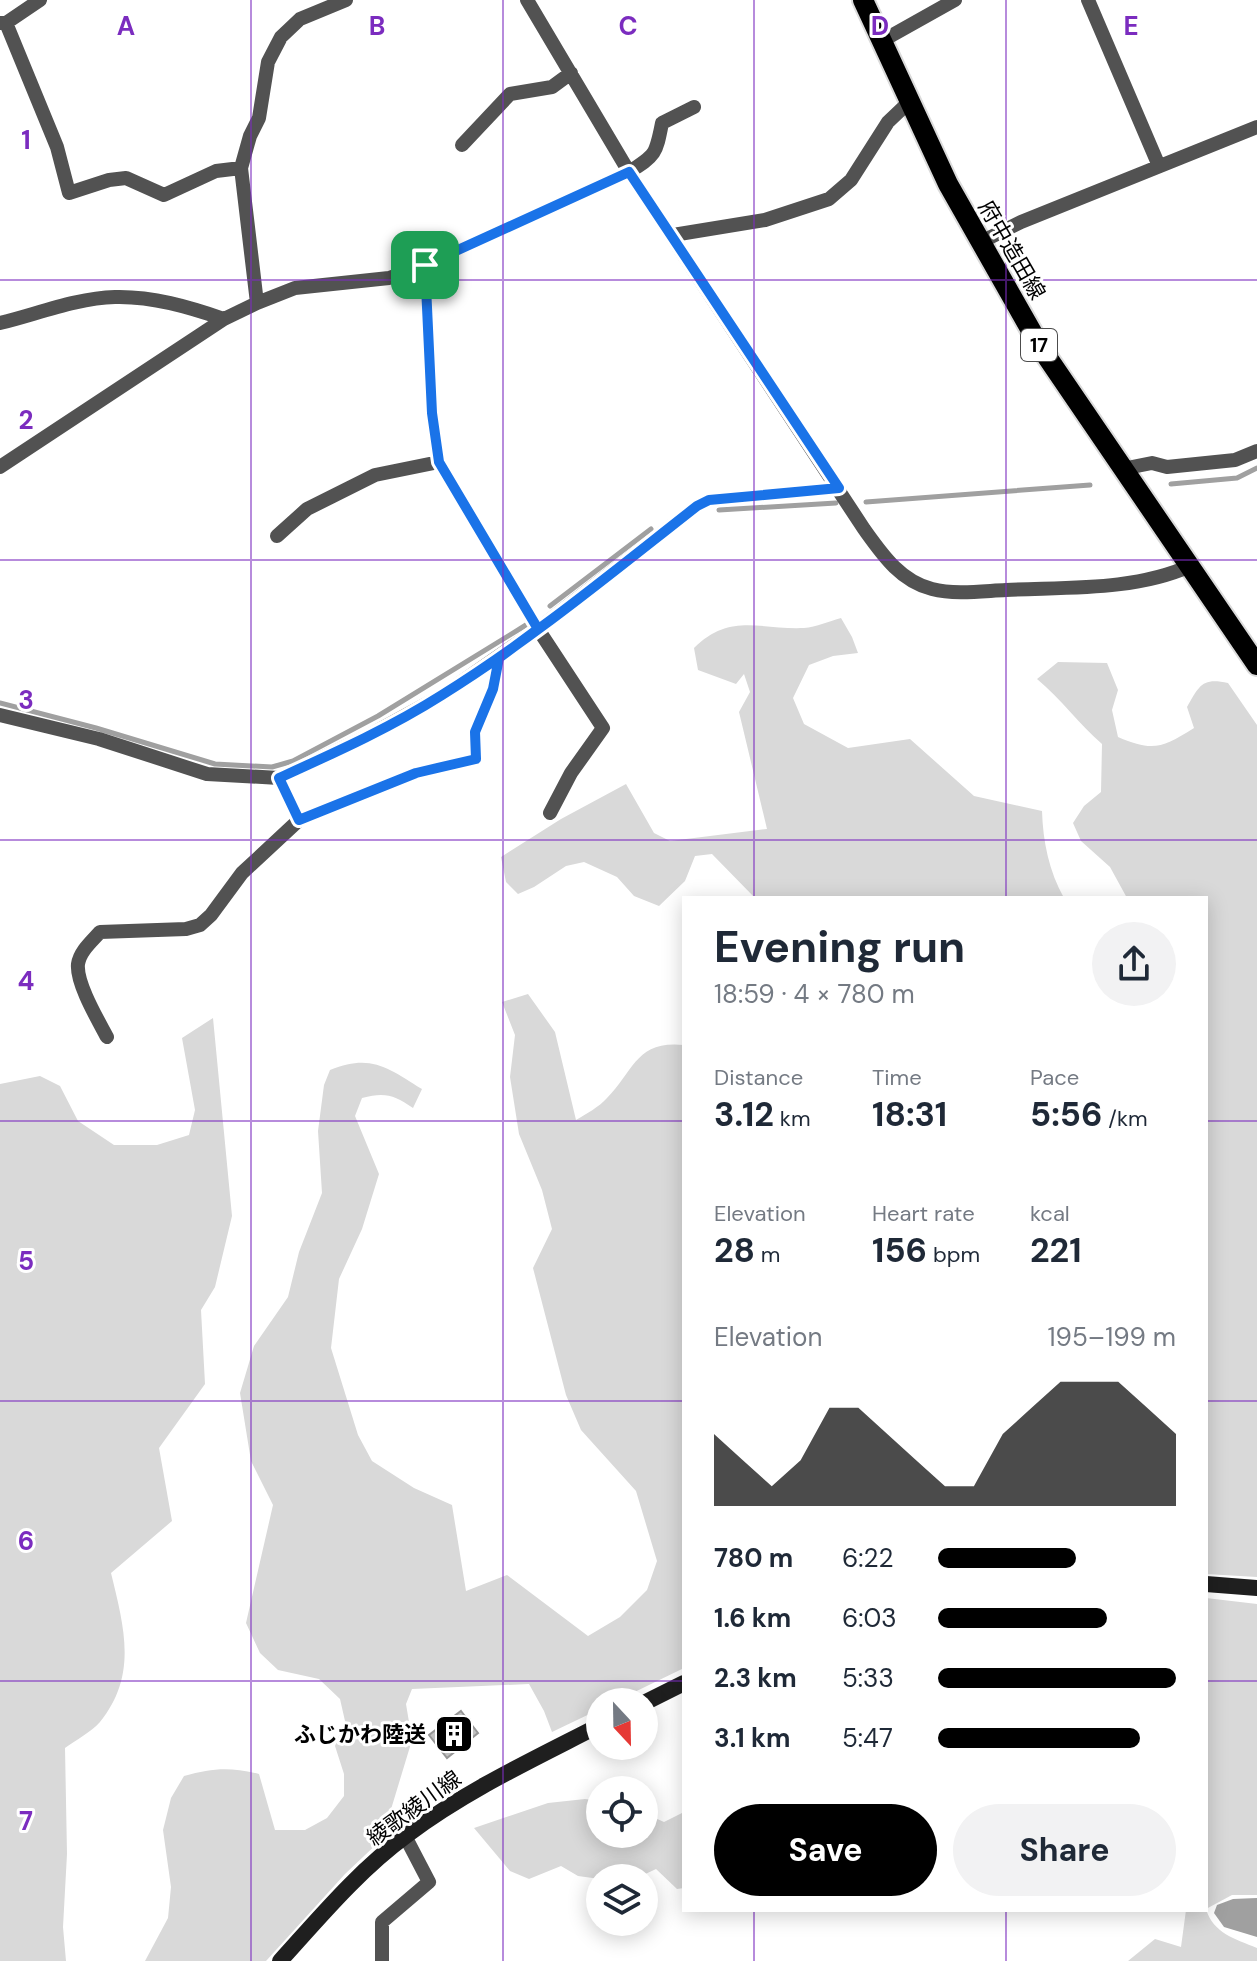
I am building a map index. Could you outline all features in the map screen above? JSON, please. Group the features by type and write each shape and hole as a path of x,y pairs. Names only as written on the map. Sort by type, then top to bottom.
{"main road":[{"name":"府中造田線","path":"863,0 908,103 979,243 1041,348 1257,665"},
{"path":"1208,1584 1257,1588"},
{"path":"658,1696 682,1684"},
{"name":"綾歌綾川線","path":"280,1961 339,1897 405,1836 467,1794 586,1732"}],"street":[{"path":"40,0 3,23 57,147 69,193 126,178 164,195 193,179 216,171 241,168"},
{"path":"257,303 241,168 259,118 268,62 281,37 300,19 346,0"},
{"path":"527,0 629,172 889,563 932,589 967,591 1100,586 1168,576 1190,566"},
{"path":"880,42 955,0"},
{"path":"1088,0 1159,166"},
{"path":"462,145 510,94 552,87 571,73"},
{"path":"673,235 765,220 829,199 851,180 888,122 908,103"},
{"path":"0,467 224,319 295,288 389,278 425,265 629,172 657,150 662,123 694,107"},
{"path":"979,243 1021,222 1257,127"},
{"path":"425,265 432,413 439,462 538,629 603,728 571,773 550,813"},
{"path":"0,323 115,297 185,305 224,319"},
{"path":"1122,469 1152,463 1167,467 1235,460 1257,451"},
{"path":"277,536 307,509 375,475 439,462"},
{"path":"0,715 99,739 207,774 279,778 370,735 441,696 499,658 697,506 709,500 839,488"},
{"path":"107,1037 86,993 78,966 83,952 100,932 186,929 200,925 242,873 299,820 416,773 476,759 475,732 493,689 499,658"},
{"path":"279,778 299,820"},
{"path":"382,1961 382,1922 429,1882 405,1836"}],"shaded area":[{"path":"841,618 858,653 833,656 809,665 793,698 804,724 848,748 910,739 974,796 1042,811 1048,856 1063,896 753,896 712,854 695,856 685,881 659,906 634,896 617,877 584,862 566,866 518,894 506,882 501,857 561,819 626,784 654,833 670,841 767,829 739,712 750,692 744,674 736,684 698,670 694,648 707,637 733,626 804,628"},
{"path":"1058,662 1107,663 1118,690 1112,710 1118,737 1140,745 1165,744 1194,728 1187,707 1198,689 1212,681 1228,683 1257,725 1257,1577 1208,1574 1208,896 1126,896 1110,867 1081,841 1073,823 1084,806 1101,792 1102,744 1037,679"},
{"path":"528,994 555,1032 576,1120 604,1101 646,1052 656,1047 682,1045 682,1669 643,1688 586,1688 586,1716 552,1732 529,1684 412,1689 406,1704 412,1740 382,1839 345,1874 266,1961 145,1961 168,1918 171,1887 163,1830 171,1798 184,1776 222,1769 259,1774 275,1830 305,1830 327,1818 344,1796 344,1774 335,1746 345,1721 340,1699 319,1679 278,1670 260,1653 246,1623 273,1505 251,1461 240,1393 254,1346 288,1297 299,1252 322,1193 318,1131 324,1085 330,1070 357,1063 379,1065 422,1089 413,1108 395,1098 377,1095 362,1098 355,1116 379,1174 362,1229 339,1279 331,1348 358,1435 372,1461 414,1488 452,1505 466,1591 507,1575 588,1636 620,1617 647,1590 657,1561 636,1491 581,1430 566,1395 533,1268 552,1229 542,1190 519,1134 510,1077 515,1035 502,1002"},
{"path":"213,1018 232,1216 215,1287 201,1310 205,1384 159,1448 172,1521 111,1573 125,1650 120,1686 100,1722 65,1748 67,1854 63,1927 66,1961 0,1961 0,1084 40,1076 60,1086 78,1121 114,1145 157,1145 189,1135 195,1110 182,1038"},
{"path":"1208,1598 1257,1604 1257,1895 1232,1895 1208,1908"},
{"path":"585,1799 586,1848 658,1848 658,1819 664,1822 682,1813 682,1888 677,1889 658,1871 658,1864 586,1864 586,1877 561,1866 529,1879 510,1871 474,1828 548,1803"},
{"path":"1257,1898 1257,1937 1224,1927 1214,1913 1217,1905 1233,1899"},
{"path":"1186,1912 1207,1912 1219,1930 1257,1948 1257,1961 1128,1961 1155,1939 1181,1947"}],"building":[{"name":"ふじかわ陸送","path":"461,1711 478,1733 447,1758 429,1735"}],"waterway":[{"path":"1171,484 1237,478 1257,468"},
{"path":"866,502 1090,485"},
{"path":"719,510 836,503"},
{"path":"550,606 651,529"},
{"path":"0,703 215,764 272,767 293,761 378,716 526,625"}],"place":[{"name":"ふじかわ陸送","path":"454,1734"}],"route":[{"path":"425,265 432,413 439,462 538,629 499,658 493,689 475,732 476,759 416,773 299,820 279,778 370,735 441,696 499,658 538,629 603,580 697,506 709,500 839,488 629,172 425,265"}]}
